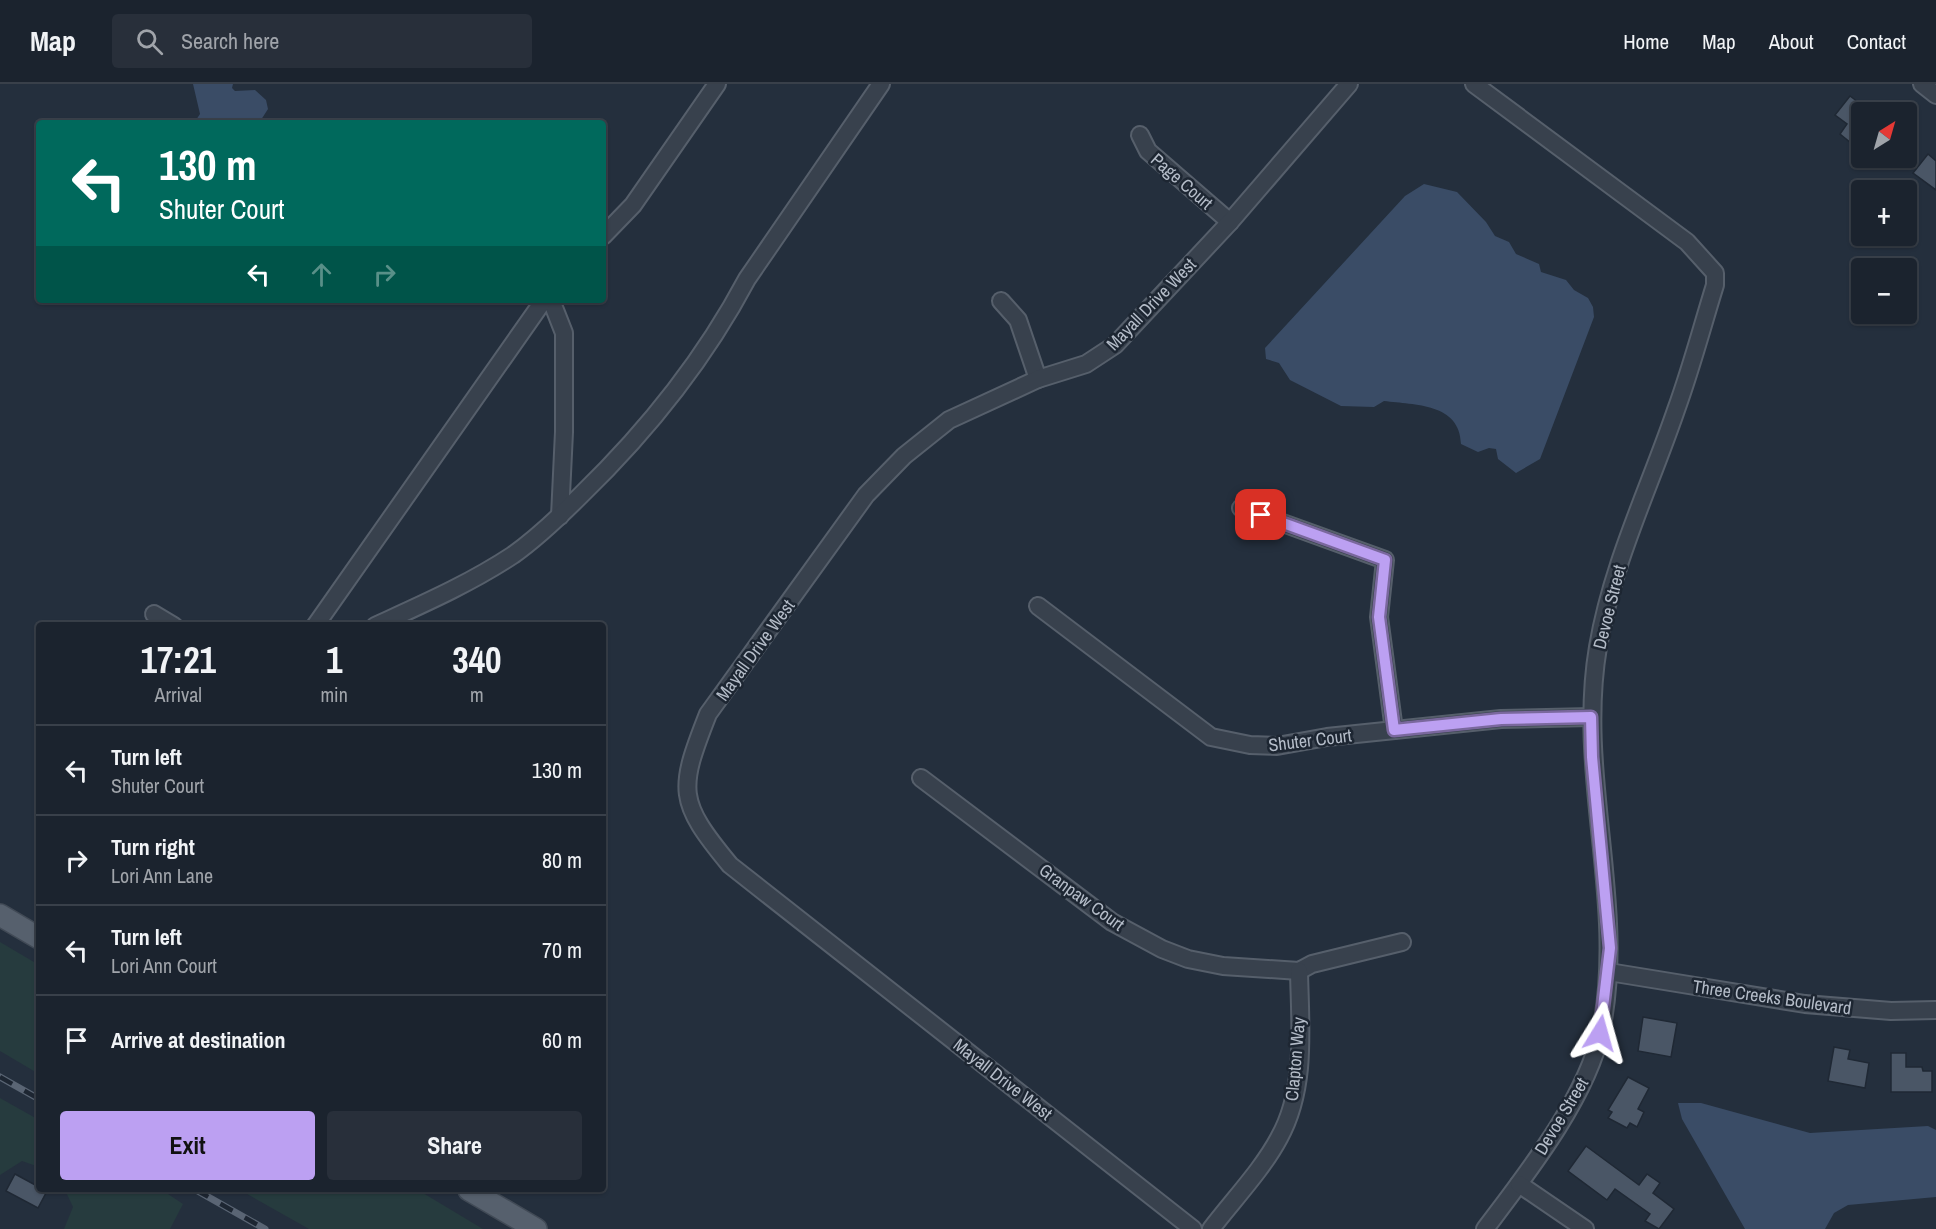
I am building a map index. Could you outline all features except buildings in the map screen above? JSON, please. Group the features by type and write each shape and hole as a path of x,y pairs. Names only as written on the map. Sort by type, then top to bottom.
{"main road":[{"path":"0,915 36,936"},
{"path":"472,1192 536,1229"}],"street":[{"path":"606,234 633,205 717,84"},
{"path":"384,622 458,589 514,554 560,516 637,439 675,391 731,308 747,279 881,84"},
{"name":"Mayall Drive West","path":"1193,1229 730,865 702,831 687,801 687,782 695,748 708,714 866,495 904,456 949,420 1038,379 1086,364 1115,345 1230,222 1349,84"},
{"name":"Devoe Street","path":"1474,84 1687,242 1715,273 1715,285 1676,411 1648,480 1610,591 1598,648 1591,717 1592,757 1610,948 1609,972 1600,1033 1586,1076 1519,1184 1485,1229"},
{"path":"1922,84 1936,94"},
{"name":"Page Court","path":"1140,135 1148,151 1230,222"},
{"path":"1001,301 1018,320 1038,379"},
{"path":"318,622 542,303"},
{"path":"551,303 564,333 564,432 560,516"},
{"path":"1241,508 1385,560 1379,617 1394,730"},
{"name":"Shuter Court","path":"1038,606 1210,737 1250,745 1277,746 1394,730 1501,719 1591,717"},
{"path":"154,614 167,622"},
{"name":"Granpaw Court","path":"921,778 1112,922 1162,949 1188,959 1223,966 1299,971 1312,964 1402,942"},
{"name":"Clapton Way","path":"1211,1229 1272,1149 1291,1112 1300,1052 1299,971"},
{"name":"Three Creeks Boulevard","path":"1609,972 1805,1004 1891,1011 1936,1010"},
{"path":"1519,1184 1585,1229"}],"green space":[{"path":"0,942 36,963 36,1072 0,1051"},
{"path":"0,1098 36,1118 36,1166 22,1161 0,1175"},
{"path":"66,1192 165,1192 183,1204 170,1229 64,1229 73,1207"},
{"path":"244,1192 421,1192 483,1229 309,1229"}],"water":[{"path":"193,84 233,84 232,88 235,91 255,90 266,100 268,109 261,120 196,120 200,114"},
{"path":"1424,184 1457,192 1486,222 1495,236 1509,242 1516,254 1539,264 1541,272 1566,280 1574,290 1588,298 1593,307 1594,317 1540,459 1516,473 1498,459 1496,449 1489,448 1478,452 1461,444 1459,431 1444,413 1422,406 1384,401 1374,407 1341,406 1290,380 1279,363 1266,359 1265,348 1405,196"},
{"path":"1678,1103 1701,1103 1810,1133 1928,1126 1936,1130 1936,1197 1848,1205 1834,1213 1825,1229 1745,1229 1682,1119"}],"railway":[{"path":"0,1077 36,1097"},
{"path":"200,1192 265,1229"}],"route":[{"path":"1261,515 1385,560 1379,617 1394,730 1501,719 1591,717 1592,757 1610,948 1609,972 1600,1033"}]}
